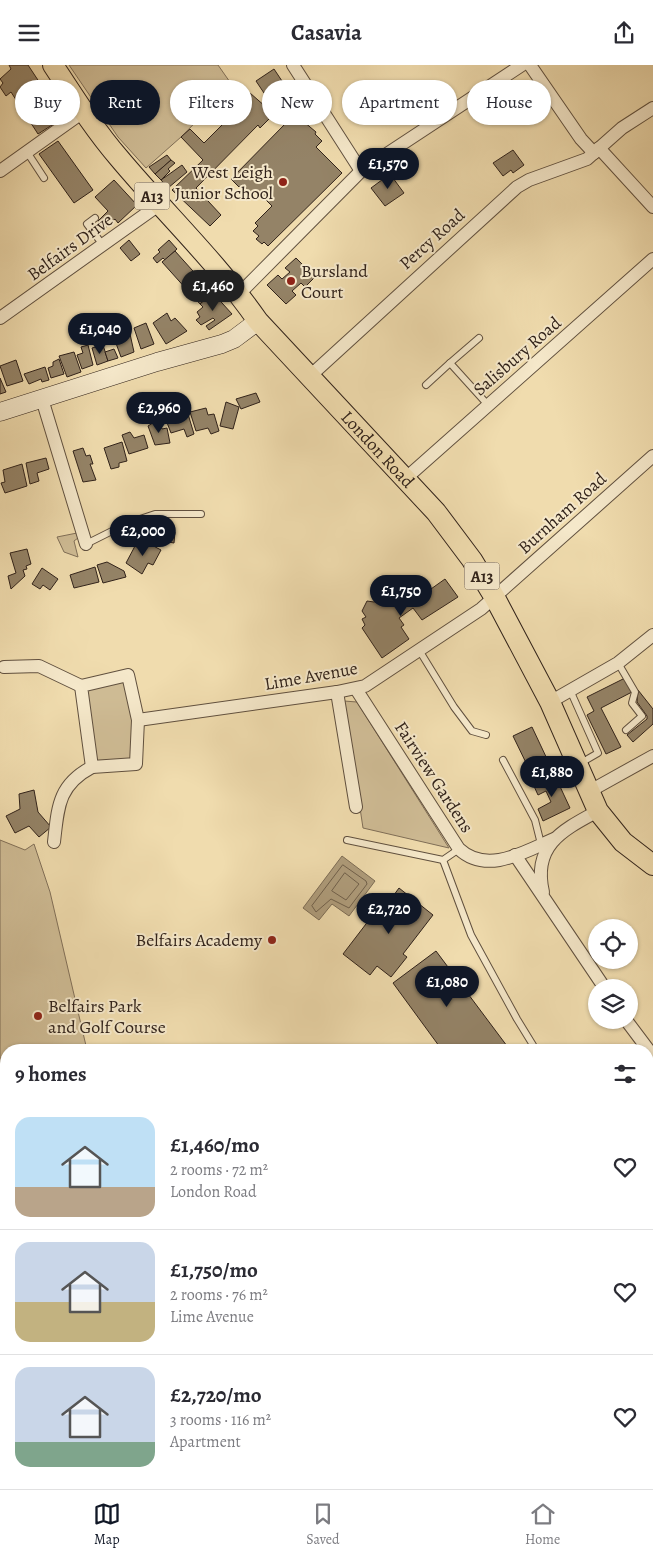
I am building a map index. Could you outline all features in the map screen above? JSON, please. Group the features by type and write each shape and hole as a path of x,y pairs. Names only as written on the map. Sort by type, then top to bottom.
{"main road":[{"name":"London Road","path":"53,65 83,111 118,157 239,294 258,321 436,512 472,560 495,597 550,702 598,811 623,842 653,865"}],"street":[{"path":"293,65 302,80"},
{"path":"239,294 362,171 522,65"},
{"path":"530,65 581,139 596,150 653,207"},
{"name":"Percy Road","path":"309,377 517,187 529,180 582,161 622,128 653,109"},
{"path":"0,171 83,111"},
{"path":"332,125 362,171"},
{"name":"Belfairs Drive","path":"0,319 160,204"},
{"name":"Salisbury Road","path":"405,479 653,259"},
{"path":"0,412 157,362 222,344 234,339 258,321"},
{"path":"42,399 86,544"},
{"name":"Burnham Road","path":"495,597 653,456"},
{"name":"Lime Avenue","path":"138,720 356,689 365,685 495,597"},
{"path":"550,702 618,663 653,635"},
{"path":"4,667 38,666 81,686 128,675 138,720 136,764 92,767 75,776 58,805 54,842"},
{"path":"81,686 92,767"},
{"name":"Fairview Gardens","path":"356,689 458,849 468,857 479,861 515,855 554,839 598,811"},
{"path":"337,692 356,807"},
{"path":"590,791 653,756"},
{"path":"544,897 540,877 541,865 544,853 554,839"},
{"path":"515,855 599,979"},
{"path":"632,1029 644,1044"}],"lane":[{"path":"26,152 44,178"},
{"path":"95,218 88,224 102,245"},
{"path":"426,385 479,338"},
{"path":"450,363 488,405"},
{"path":"86,544 128,523 155,514 201,515"},
{"path":"418,649 454,707 472,731 486,735"},
{"path":"618,663 635,692 632,703 642,716 626,731"},
{"path":"570,690 598,753 578,764"},
{"path":"503,760 535,820 541,844"},
{"path":"347,840 443,860 458,849"},
{"path":"443,860 471,935 516,1019 532,1044"}],"shaded area":[{"path":"69,65 218,65 228,80 170,80 170,125 193,125 146,168 110,125 160,125 160,80 90,80 90,96"},
{"path":"77,533 78,538 74,541 78,557 64,552 57,537"},
{"path":"125,679 134,721 133,760 95,763 84,688"},
{"path":"344,701 357,702 449,848 363,828"},
{"name":"Belfairs Park and Golf Course","path":"0,840 25,850 34,844 50,892 86,1044 0,1044"}],"water":[{"path":"342,856 375,881 349,916 332,904 319,920 303,908"}],"building":[{"path":"9,65 28,65 38,80 15,80 15,98 11,92 6,96 0,87 3,83 0,79 11,69"},
{"path":"274,69 281,80 262,80 262,90 256,81"},
{"path":"252,95 262,104 263,125 260,128 258,125 196,188 221,215 210,226 172,190 203,160 181,137 190,129 204,143 222,125 252,125"},
{"path":"32,125 52,125 38,134"},
{"name":"West Leigh Junior School","path":"284,125 308,125 316,132 315,134 322,141 316,147 342,173 268,246 256,239 259,236 253,231 258,226 255,223 272,206 256,190 250,195 241,185 239,187 231,179"},
{"path":"58,141 93,190 74,203 39,154"},
{"path":"513,150 524,165 513,173 511,170 503,176 493,163"},
{"path":"167,155 171,160 155,174 149,167"},
{"path":"171,160 175,163 168,169 170,171 161,180 155,174"},
{"path":"182,165 187,172 168,188 161,180"},
{"path":"390,174 404,193 385,206 371,188"},
{"path":"114,180 137,205 118,223 115,219 104,229 98,221 108,211 95,197"},
{"path":"129,240 140,254 131,261 120,248"},
{"path":"169,240 177,249 165,260 163,258 157,263 153,258 160,252 158,250"},
{"path":"175,251 201,280 188,291 162,262"},
{"name":"Bursland Court","path":"296,258 315,277 305,287 301,283 292,291 296,295 286,304 267,285 278,275 282,279 290,272 285,268"},
{"path":"201,280 213,293 200,304 188,291"},
{"path":"213,293 232,314 209,330 206,326 215,320 213,318 201,325 196,320 200,317 197,312 203,307 200,304"},
{"path":"167,313 171,321 175,318 187,331 166,344 153,323"},
{"path":"146,323 154,344 141,349 134,328"},
{"path":"128,325 134,352 121,357 113,335 125,331 124,327"},
{"path":"88,345 93,365 82,369 77,355 83,353 81,347"},
{"path":"103,345 108,361 97,365 92,348"},
{"path":"114,349 118,358 108,361 105,352"},
{"path":"74,352 81,372 67,377 59,356"},
{"path":"59,359 64,374 51,378 48,368 53,366 53,362"},
{"path":"16,360 23,381 7,386 0,366"},
{"path":"45,367 49,380 42,382 41,379 29,384 24,374"},
{"path":"0,378 6,392 0,394"},
{"path":"256,393 260,402 241,409 236,399"},
{"path":"226,402 239,407 233,429 220,426"},
{"path":"206,408 208,415 214,414 219,431 211,434 208,428 196,431 190,412"},
{"path":"188,414 194,434 187,437 184,429 171,433 166,420"},
{"path":"159,419 162,429 167,428 170,443 155,445 148,426"},
{"path":"130,432 134,438 144,435 148,448 129,454 122,435"},
{"path":"122,442 127,461 119,463 119,467 111,469 104,448"},
{"path":"83,448 86,456 90,455 93,464 90,464 96,480 83,482 73,451"},
{"path":"46,458 49,469 37,473 39,481 30,484 26,463"},
{"path":"22,464 27,486 5,493 1,483 5,482 3,470"},
{"path":"149,521 172,525 171,531 175,532 174,543 146,538"},
{"path":"146,542 161,550 153,565 148,563 142,574 126,563 135,546 142,550"},
{"path":"27,549 31,564 26,566 27,569 23,570 25,576 11,589 8,576 16,573 10,553"},
{"path":"107,562 124,571 126,577 103,583 97,565"},
{"path":"95,567 99,582 74,588 70,575"},
{"path":"42,568 58,579 50,590 43,585 40,589 32,584"},
{"path":"445,579 458,597 422,620 413,608 399,618 404,625 401,627 409,639 382,658 362,628 365,625 362,619 366,617 362,611 367,601 374,602 381,599 384,602 391,598 400,611"},
{"path":"625,678 632,692 601,708 621,747 606,754 587,715 594,711 587,697"},
{"path":"638,690 653,709 653,724 633,742 627,735 647,719 647,716 637,702"},
{"path":"532,727 548,761 530,771 513,736"},
{"path":"548,777 551,782 557,780 570,808 543,821 538,809 551,802 546,791 538,795 533,784"},
{"path":"34,790 38,812 51,827 39,837 29,826 15,833 6,816 20,809 19,794"},
{"path":"399,888 433,915 403,954 407,957 391,977 377,966 370,975 343,954 379,907 383,910"},
{"path":"436,951 506,1044 438,1044 393,983"}],"place":[{"name":"West Leigh Junior School","path":"283,182"},
{"name":"Bursland Court","path":"291,281"},
{"name":"Belfairs Academy","path":"272,940"},
{"name":"Belfairs Park and Golf Course","path":"38,1016"}]}
